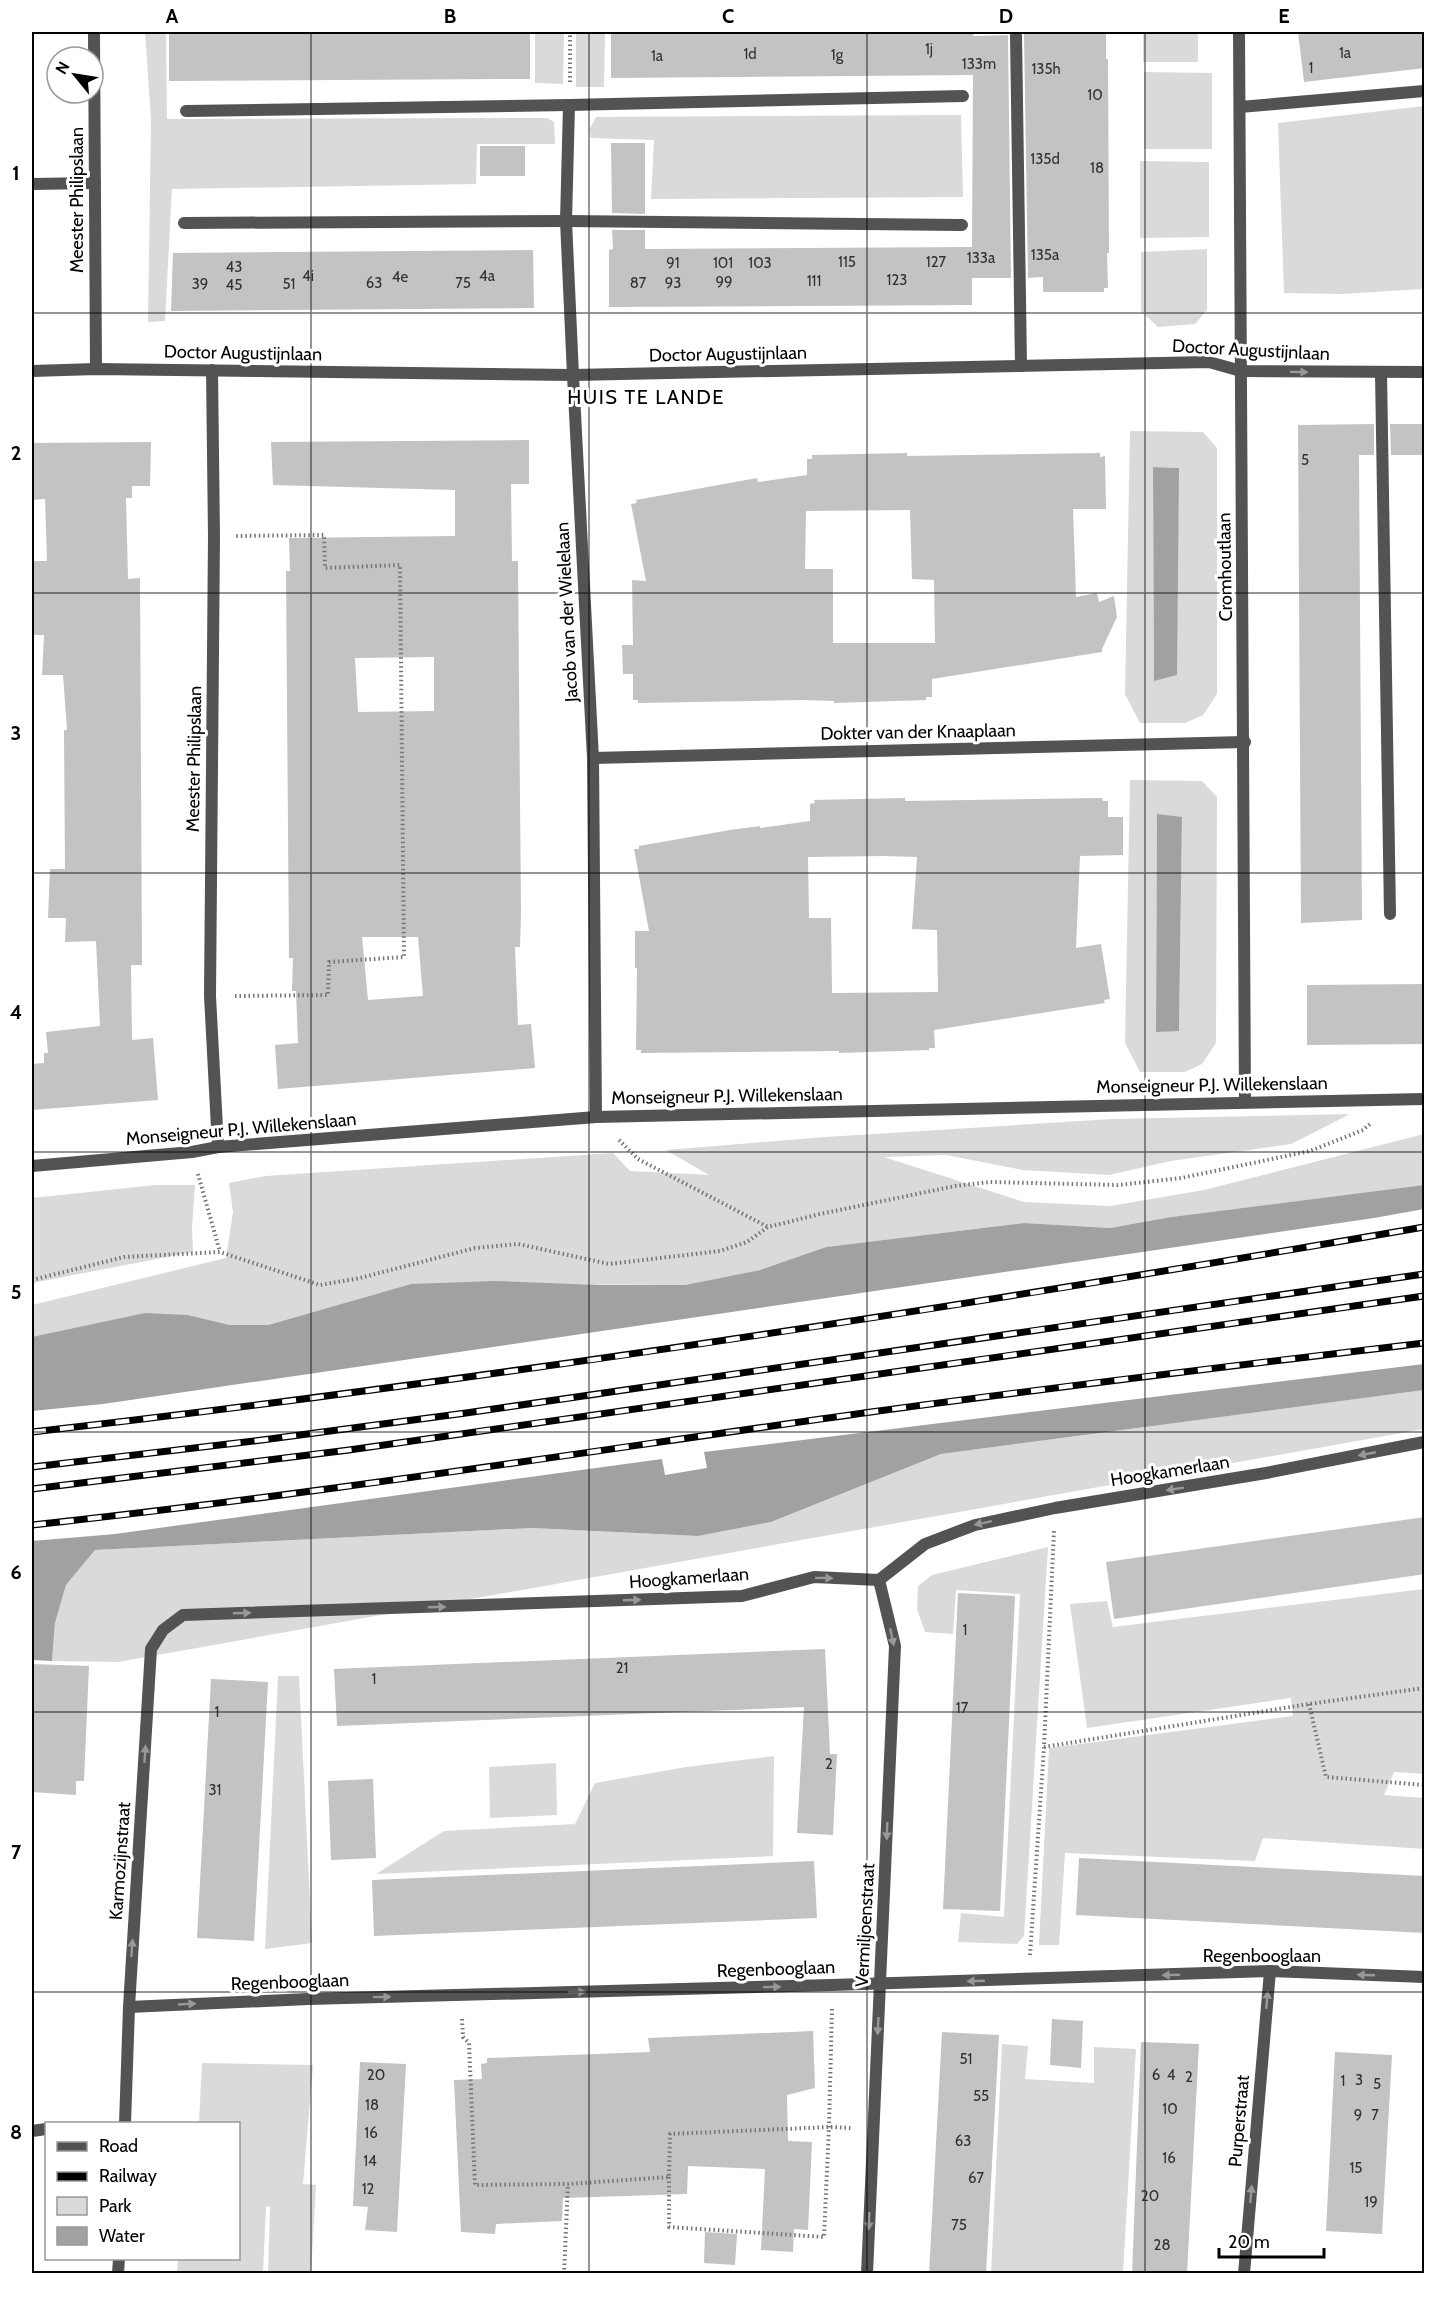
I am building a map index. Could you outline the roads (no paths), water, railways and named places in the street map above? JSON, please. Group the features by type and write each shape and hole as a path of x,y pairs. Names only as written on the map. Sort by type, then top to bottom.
{"street":[{"name":"Meester Philipslaan","path":"94,32 96,369"},
{"name":"Cromhoutlaan","path":"1239,32 1245,742 1245,1101"},
{"path":"1016,35 1021,366"},
{"path":"1240,107 1425,91"},
{"path":"186,111 963,96"},
{"name":"Jacob van der Wielelaan","path":"569,105 566,221 593,758 596,1117"},
{"path":"32,184 95,183"},
{"path":"184,223 566,221 962,225"},
{"name":"Doctor Augustijnlaan","path":"32,371 96,369 573,375 1209,362 1241,371 1425,372"},
{"name":"Meester Philipslaan","path":"212,370 214,536 210,996 219,1147"},
{"path":"1381,373 1390,914"},
{"name":"Dokter van der Knaaplaan","path":"593,758 1245,742"},
{"name":"Monseigneur P.J. Willekenslaan","path":"32,1166 192,1152 219,1147 596,1117 1245,1101 1425,1099"},
{"name":"Hoogkamerlaan","path":"183,1615 742,1596 814,1577 879,1580 925,1544 975,1525 1055,1508 1266,1473 1425,1442"},
{"name":"Vermiljoenstraat","path":"867,2274 895,1646 879,1580"},
{"name":"Karmozijnstraat","path":"125,2122 129,2007 151,1649 163,1630 183,1615"},
{"name":"Regenbooglaan","path":"129,2007 308,1999 1270,1971 1425,1977"},
{"name":"Purperstraat","path":"1244,2274 1270,1971"}],"water":[{"path":"1153,467 1179,468 1177,675 1154,681"},
{"path":"1157,814 1182,817 1179,1031 1156,1032"},
{"path":"1424,1185 1424,1209 1374,1218 103,1404 32,1411 32,1337 145,1313 188,1315 230,1325 268,1325 411,1284 495,1281 685,1285 760,1270 826,1247 1024,1223 1110,1228 1171,1217"},
{"path":"1424,1364 1424,1390 941,1454 771,1522 698,1536 532,1528 95,1550 66,1585 55,1623 52,1661 32,1660 32,1541 115,1534 662,1459 665,1475 707,1468 704,1452"}],"railway":[{"path":"32,1432 381,1389 730,1340 1424,1227"},
{"path":"32,1467 466,1413 1424,1274"},
{"path":"32,1489 349,1450 1424,1296"},
{"path":"32,1525 347,1486 871,1412 1424,1343"}],"district":[{"name":"HUIS TE LANDE","path":"646,397"}]}
